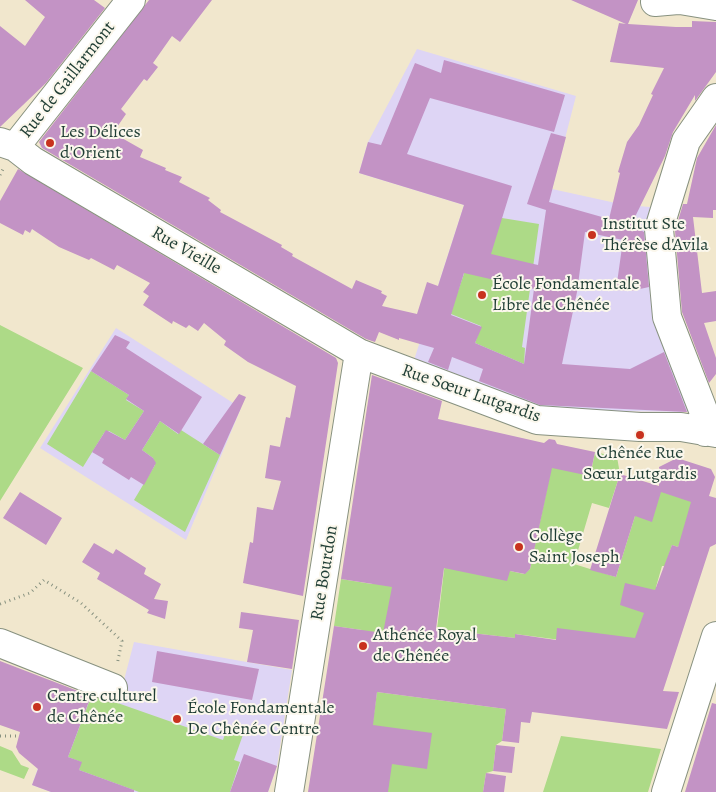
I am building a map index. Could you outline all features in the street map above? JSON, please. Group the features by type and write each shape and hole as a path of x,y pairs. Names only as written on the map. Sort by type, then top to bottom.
{"street":[{"name":"Rue de Gaillarmont","path":"7,144 131,0"},
{"path":"671,0 716,6"},
{"path":"711,432 668,318 659,229 686,141 716,98"},
{"name":"Rue Vieille","path":"7,144 359,353"},
{"name":"Rue Sœur Lutgardis","path":"359,353 537,420 640,427 681,427 711,432"},
{"name":"Rue Bourdon","path":"289,792 359,353"},
{"path":"0,643 113,688"},
{"path":"666,792 714,650"}],"path":[{"path":"0,604 30,593 44,580 81,603 122,641 113,688"},
{"path":"0,736 19,736"}],"shaded area":[{"name":"Institut Ste Thérèse d'Avila","path":"417,49 576,96 552,189 625,205 650,207 646,242 654,286 694,405 689,412 596,411 539,407 414,360 464,205 359,173 368,142"},
{"path":"116,328 241,408 186,540 40,448"},
{"name":"École Fondamentale De Chênée Centre","path":"134,642 292,670 277,766 268,792 51,792 32,785 39,765 57,758 80,690 118,703"}],"green space":[{"path":"502,218 539,224 522,347 525,348 524,364 475,343 481,326 431,306 458,291 468,262"},
{"path":"0,325 83,368 0,501"},
{"path":"91,371 129,395 126,400 144,411 125,440 109,431 104,433 83,467 47,444"},
{"path":"160,421 178,434 181,430 220,455 185,532 134,500 155,465 153,458 142,450"},
{"path":"595,452 617,457 620,474 609,508 592,503 574,564 616,577 635,516 663,485 701,497 678,547 672,545 665,566 662,566 656,587 665,590 644,651 515,634 515,638 437,629 445,562 431,554 524,574 530,569 553,460 587,475 591,472"},
{"path":"407,565 391,644 361,640 362,630 334,626 341,579 372,584"},
{"path":"377,692 506,709 502,741 496,745 493,771 486,773 483,792 363,792"},
{"path":"92,694 223,740 228,725 245,729 234,760 240,762 230,792 139,792 79,770 81,762 68,757"},
{"path":"561,736 661,749 648,792 543,792"},
{"path":"0,746 12,751 21,765 29,768 24,779 0,770"}],"building":[{"path":"25,0 94,0 105,8 46,83 0,127 0,26 25,46 45,17"},
{"path":"149,0 212,0 180,42 172,36 153,63 158,67 147,81 144,79 121,109 126,114 113,133 143,150 140,157 182,177 179,182 210,198 208,200 221,210 220,212 282,245 281,247 293,254 292,256 352,289 356,280 382,291 381,293 387,296 382,306 417,314 427,282 438,286 464,205 359,173 368,142 381,145 415,63 441,73 444,60 565,95 554,132 430,98 407,154 512,186 491,254 538,265 546,210 527,204 551,133 566,137 549,202 609,219 620,173 618,172 627,142 639,125 664,68 610,62 619,23 626,24 571,0 638,0 628,24 692,27 692,21 716,22 716,72 695,101 695,95 673,132 665,156 631,225 644,232 649,287 631,291 616,290 623,240 585,232 577,292 562,364 630,369 664,352 687,412 540,405 479,381 483,369 452,357 448,370 428,362 434,348 399,338 399,340 379,332 375,342 366,339 42,148 39,142","holes":["464,273 534,289 524,364 475,343 482,327 451,315"]},
{"path":"716,125 716,210 713,210 713,218 693,217 702,293 716,291 716,321 704,323 716,358 716,374 709,383 682,312 675,231 683,204 687,204 697,158"},
{"path":"18,169 336,358 338,363 303,596 243,583 250,542 253,543 257,507 273,510 281,481 265,478 270,445 280,447 286,417 290,418 296,386 248,362 224,345 226,341 204,323 198,331 189,325 186,328 173,321 172,324 143,305 149,296 143,292 150,283 117,265 114,270 91,258 89,260 59,247 32,229 30,233 25,230 23,235 0,223 0,201"},
{"path":"115,335 130,342 126,348 202,397 179,434 160,421 142,450 153,458 156,463 144,485 131,477 129,480 102,463 104,459 92,452 106,430 125,440 144,411 126,399 129,395 91,371"},
{"path":"372,375 442,401 438,419 544,443 549,439 555,440 557,444 595,452 590,476 552,468 530,569 525,574 510,571 507,581 444,568 436,629 515,638 515,634 556,640 557,628 635,638 644,613 620,605 625,583 655,590 672,545 678,547 691,502 661,492 652,522 635,516 616,577 590,570 620,474 659,486 659,467 677,458 711,469 715,477 709,496 716,498 716,544 710,547 663,691 679,692 667,729 532,712 530,723 521,722 519,743 502,741 506,709 377,692 373,725 432,733 427,769 392,764 388,792 308,792 334,626 383,633 392,587 341,579"},
{"path":"239,394 246,397 220,455 203,444"},
{"path":"20,492 62,518 46,545 3,518"},
{"path":"94,543 113,554 116,549 146,568 144,574 161,584 154,599 168,601 165,619 147,613 149,610 97,579 100,573 82,562"},
{"path":"241,612 299,620 292,669 247,662 253,630 239,628"},
{"path":"157,651 259,669 252,700 152,682"},
{"name":"Centre culturel de Chênée","path":"0,661 91,696 68,757 82,762 79,770 134,790 134,792 51,792 32,785 38,769 19,753 16,747 20,732 0,725"},
{"path":"712,703 716,704 716,792 685,792"},
{"path":"496,745 515,747 512,773 493,771"},
{"path":"244,754 277,766 268,792 230,792"},
{"path":"486,773 506,776 504,792 483,792"}],"place":[{"name":"Les Délices d'Orient","path":"50,143"},
{"name":"Institut Ste Thérèse d'Avila","path":"592,235"},
{"name":"École Fondamentale Libre de Chênée","path":"482,295"},
{"name":"Chênée Rue Sœur Lutgardis","path":"640,435"},
{"name":"Collège Saint Joseph","path":"519,547"},
{"name":"Athénée Royal de Chênée","path":"363,646"},
{"name":"Centre culturel de Chênée","path":"37,707"},
{"name":"École Fondamentale De Chênée Centre","path":"177,719"}]}
